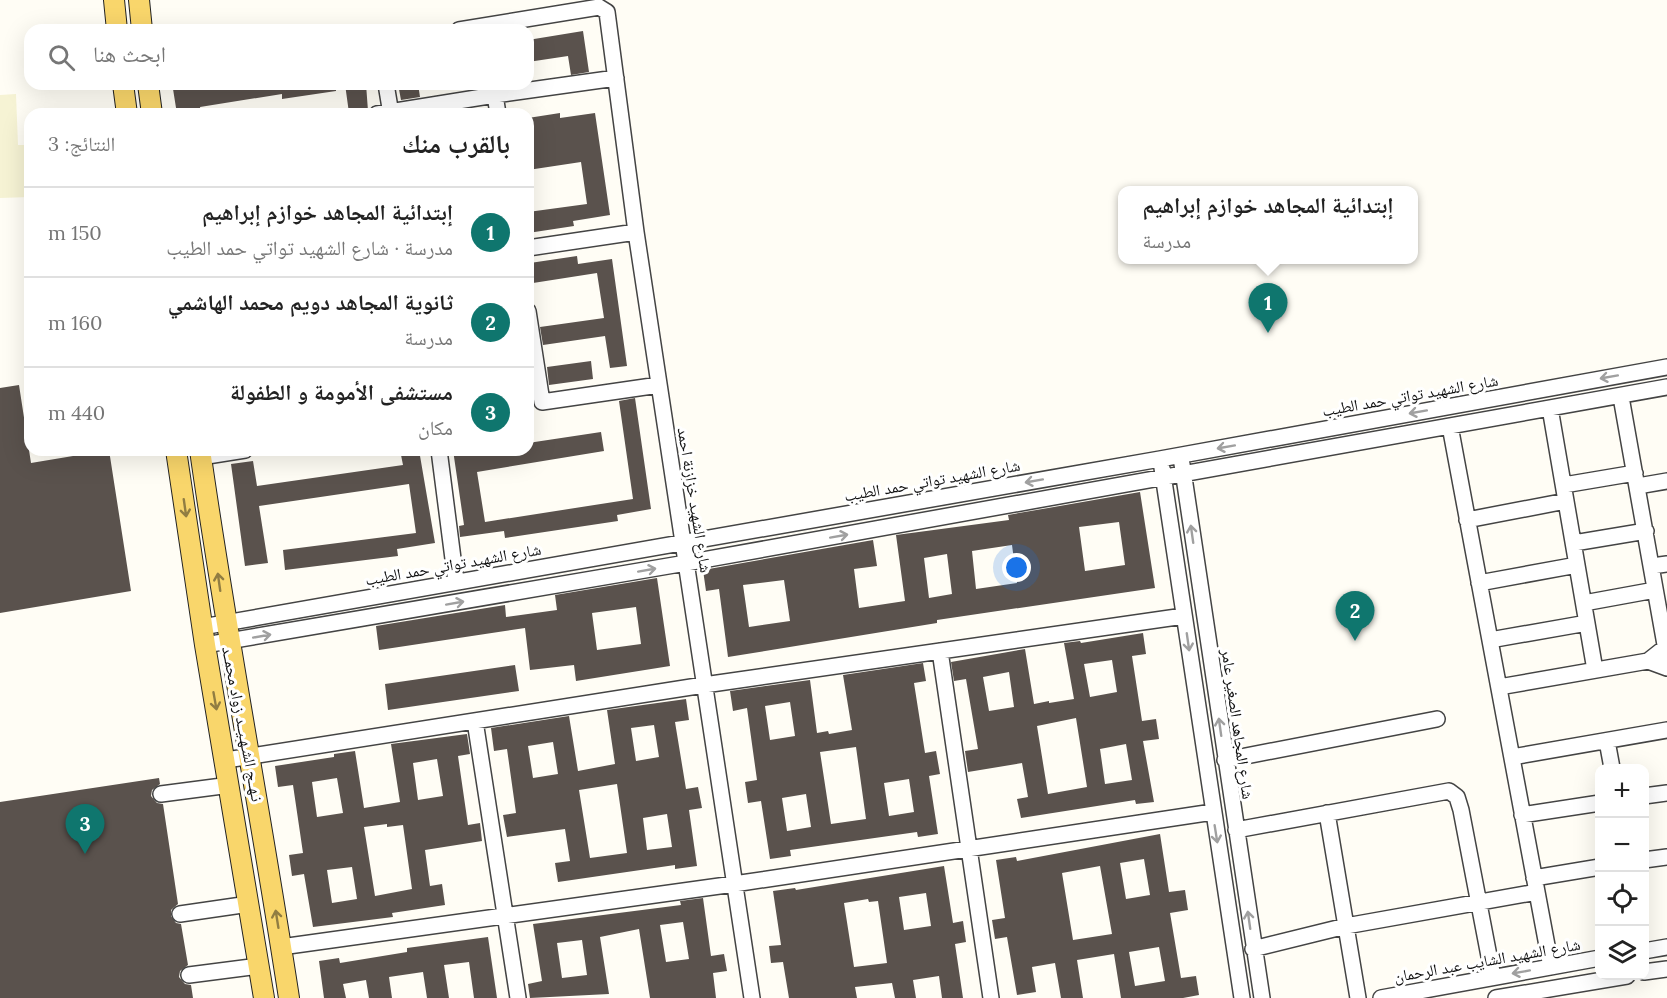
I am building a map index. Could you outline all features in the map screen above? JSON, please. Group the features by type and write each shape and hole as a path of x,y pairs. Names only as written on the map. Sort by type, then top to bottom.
{"main road":[{"path":"114,0 116,24"},
{"path":"139,0 141,24"},
{"path":"127,108 128,90"},
{"path":"149,90 151,108"},
{"name":"نـهــج الشـهـيــد زواد محمــد","path":"177,456 203,636 226,760 264,998"},
{"name":"نـهــج الشـهـيــد زواد محمــد","path":"201,456 226,632 251,756 289,998"}],"street":[{"name":"شارع الشهيد خزازنة احمد","path":"496,24 599,7 607,12 636,232 752,998"},
{"path":"534,90 616,78"},
{"path":"386,90 386,108"},
{"path":"416,108 531,90"},
{"path":"495,95 497,108"},
{"path":"534,247 636,232"},
{"name":"شارع الشهيد تواتي حمد الطيب","path":"226,632 456,582 1180,456 1667,367"},
{"path":"535,403 659,385"},
{"name":"شارع الشهيد تواتي حمد الطيب","path":"203,636 686,563 1667,387"},
{"path":"1498,687 1648,661 1666,650 1655,590 1659,565 1646,531 1621,396"},
{"path":"1550,408 1595,670"},
{"path":"1450,426 1551,967"},
{"path":"440,456 456,582"},
{"name":"شارع المجاهد الصغير عامر","path":"1180,456 1262,998"},
{"path":"1160,459 1242,998"},
{"path":"1564,485 1636,480 1667,481"},
{"path":"1467,520 1566,501"},
{"path":"1574,543 1646,531"},
{"path":"1479,583 1577,565"},
{"path":"1584,603 1655,590"},
{"path":"226,760 704,686 1184,616"},
{"path":"1490,640 1587,623"},
{"path":"940,651 991,998"},
{"path":"1648,661 1667,668"},
{"path":"1225,760 1437,719"},
{"path":"475,721 518,998"},
{"path":"1512,757 1667,730"},
{"path":"1607,741 1611,764"},
{"path":"161,794 230,785"},
{"path":"1236,830 1449,791 1457,797 1461,810 1493,977"},
{"path":"1649,795 1667,793"},
{"path":"1522,815 1595,804"},
{"path":"281,947 734,884 1213,812"},
{"path":"1327,813 1358,998"},
{"path":"1649,860 1667,857"},
{"path":"1253,949 1346,926 1478,902 1595,868"},
{"path":"180,914 249,904"},
{"path":"1649,950 1667,947"},
{"name":"شارع الشهيد الشايب عبد الرحمان","path":"1381,998 1595,959"},
{"path":"189,975 259,966"},
{"path":"1649,971 1667,969"},
{"path":"1496,998 1569,992 1610,980"}],"shaded area":[{"path":"16,94 18,145 24,145 24,197 0,198 0,95"}],"building":[{"path":"583,31 589,72 571,75 568,56 534,61 534,39"},
{"path":"173,90 336,90 282,99 282,94 200,108 176,108"},
{"path":"346,90 366,90 368,108 348,108"},
{"path":"399,90 419,90 420,97 401,100"},
{"path":"560,113 560,118 595,113 610,215 573,221 574,226 534,232 534,211 587,204 581,162 534,169 534,117"},
{"path":"577,256 578,264 612,259 627,366 610,368 605,336 543,345 540,327 604,318 597,273 534,283 534,262"},
{"path":"591,361 593,379 549,385 547,367"},
{"path":"19,385 24,418 24,456 30,456 31,463 73,456 110,456 131,591 0,613 0,388"},
{"path":"635,398 651,509 617,515 618,521 505,538 504,531 460,537 459,526 464,525 454,456 534,456 534,442 601,432 604,451 477,472 485,522 633,499 619,401"},
{"path":"401,456 420,456 435,543 397,549 398,556 285,570 283,550 416,533 409,484 259,506 268,563 245,566 231,464 253,461 257,486 403,465"},
{"path":"1140,492 1155,588 937,620 937,623 728,657 719,589 706,591 703,570 873,540 877,566 854,569 859,608 905,601 896,535 1009,520 1008,515","holes":["1119,522 1125,565 1085,571 1079,527","1012,545 1017,583 976,589 972,551","947,554 952,594 929,598 924,558","784,580 790,621 749,627 743,585"]},
{"path":"657,578 670,666 576,681 574,665 530,670 525,628 379,650 376,626 505,605 506,617 557,610 555,595","holes":["636,607 641,644 597,650 592,613"]},
{"path":"1143,633 1146,654 1132,656 1142,721 1156,719 1159,739 1143,741 1154,802 1136,804 1135,800 1021,818 1017,799 1028,797 1022,763 968,772 965,751 978,749 966,679 954,681 951,662 1025,649 1034,704 1049,701 1049,703 1074,699 1064,643 1080,641 1081,643","holes":["1112,660 1117,692 1090,697 1084,664","1009,672 1014,707 989,711 983,677","1076,718 1087,787 1048,794 1037,726","1126,744 1132,780 1105,784 1100,749"]},
{"path":"923,663 926,681 914,683 925,753 936,751 940,774 929,776 938,834 918,837 917,832 790,850 791,856 770,859 761,801 748,803 745,782 757,780 747,708 733,711 730,691 810,680 817,733 828,731 829,734 852,730 843,675","holes":["790,702 795,736 770,740 765,706","856,747 866,819 831,824 820,752","909,779 914,812 889,816 884,783","806,794 811,827 787,831 782,798"]},
{"path":"515,665 519,691 388,710 385,684"},
{"path":"686,699 689,720 675,722 686,789 698,787 702,808 689,810 697,866 675,869 675,865 558,882 555,863 570,861 565,829 507,837 503,815 516,813 507,749 494,751 491,728 569,716 578,771 615,764 607,710","holes":["654,725 659,757 636,761 631,728","553,742 558,774 533,778 528,746","617,784 627,853 590,858 579,790","667,814 672,847 647,850 643,818"]},
{"path":"467,734 470,754 458,756 468,825 480,823 482,841 425,850 430,886 442,884 445,905 392,913 393,917 313,927 304,874 292,876 289,855 303,853 293,785 278,787 275,766 334,757 334,754 355,751 364,808 400,802 391,744","holes":["437,759 443,796 418,800 413,763","337,778 343,813 317,817 312,782","387,824 387,827 403,825 412,889 375,896 364,827","352,867 357,899 332,903 327,870"]},
{"path":"159,778 160,784 152,790 151,796 157,803 163,804 178,904 171,910 171,916 176,923 181,924 188,965 180,971 179,977 185,984 191,985 193,998 0,998 0,802"},
{"path":"1160,834 1169,892 1185,890 1188,910 1170,913 1181,978 1196,976 1199,995 1183,998 1121,998 1114,954 1077,960 1083,998 1061,998 1055,963 1032,967 1036,992 1017,995 1007,937 995,939 992,920 1005,918 996,860 1016,857 1017,861","holes":["1144,859 1150,895 1126,899 1120,863","1100,866 1112,934 1073,940 1062,873","1159,947 1165,981 1135,986 1129,952"]},
{"path":"944,866 953,923 963,921 966,942 955,944 963,998 942,998 939,976 913,980 916,998 895,998 892,983 855,987 857,998 789,998 783,962 771,963 769,946 781,945 773,891 795,888 796,890","holes":["926,893 931,926 904,930 899,897","868,899 869,902 878,901 887,963 854,967 844,903"]},
{"path":"703,898 711,956 724,954 727,971 713,973 716,998 650,998 639,929 600,937 609,994 530,998 528,984 542,981 533,924 681,905 680,901","holes":["683,922 689,959 666,962 660,925","582,940 587,975 562,978 557,943"]},
{"path":"488,937 497,998 474,998 469,962 444,965 449,998 427,998 423,972 389,977 392,998 369,998 366,980 343,984 346,998 324,998 319,961 339,958 340,963 407,952 407,948"}],"place":[{"name":"إبتدائية المجاهد خوازم إبراهيم","path":"1268,333"},
{"name":"ثانوية المجاهد دويم محمد الهاشمي","path":"1355,641"},
{"name":"مستشفى الأمومة و الطفولة","path":"85,854"}]}
